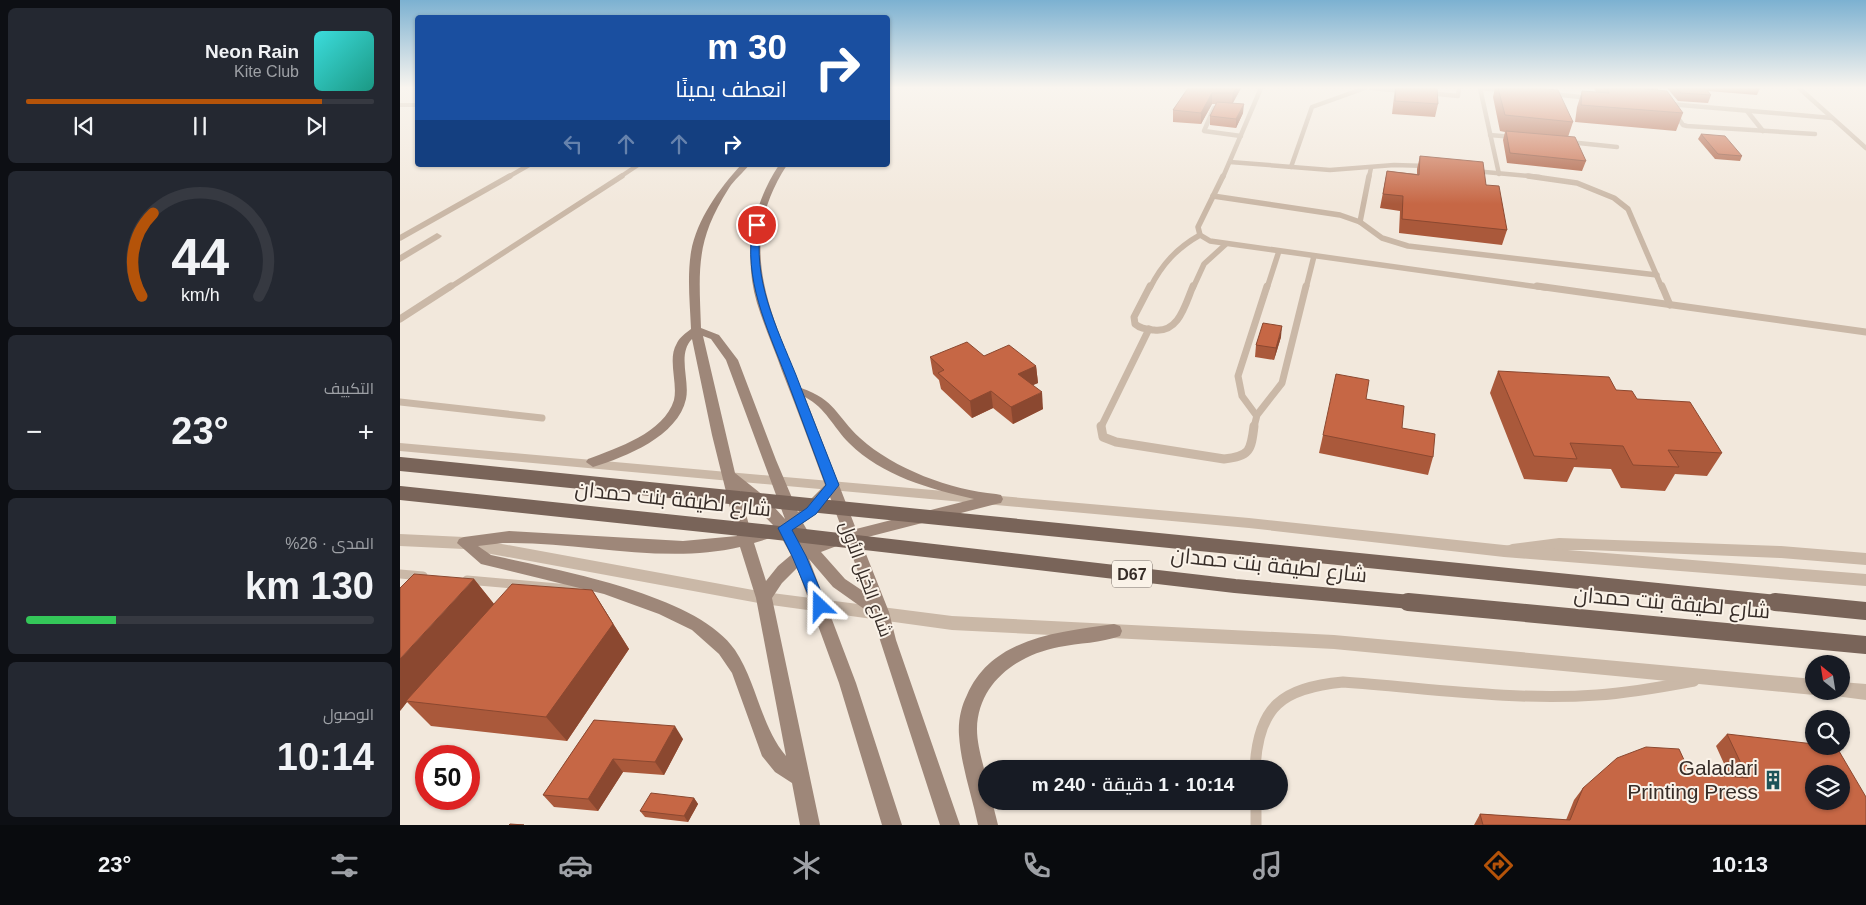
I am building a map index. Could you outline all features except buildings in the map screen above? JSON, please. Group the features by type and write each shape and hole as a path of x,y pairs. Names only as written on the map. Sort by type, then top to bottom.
{"main road":[{"path":"742,167 726,186 703,228 696,251 694,275 696,330 728,475 764,598 810,825"},
{"name":"شارع الخيل الأول","path":"782,167 768,190 760,211 755,239 755,269 762,302 880,612 950,825"},
{"path":"593,462 622,452 647,438 674,413 680,401 680,349 682,343 696,330"},
{"path":"696,330 715,337 732,360 778,480 790,525 805,552 820,606 843,667 892,825"},
{"path":"796,390 808,393 826,403 862,447 898,470 920,480 996,500"},
{"name":"شارع لطيفة بنت حمدان","path":"400,464 635,485 1230,549 1866,611"},
{"path":"728,475 790,525"},
{"path":"464,543 512,537 666,546 708,546 746,541 790,525 812,511 833,485"},
{"name":"شارع لطيفة بنت حمدان","path":"400,493 701,524 1235,586 1866,645"},
{"path":"764,598 772,582 805,552 850,536 996,500"},
{"path":"464,543 486,560 605,588 693,622 726,650 739,670 769,750 782,765 799,777"},
{"path":"805,552 839,583 880,612"},
{"path":"988,825 968,736 971,706 984,681 1005,660 1032,645 1114,631"}],"street":[{"path":"400,259 437,236"},
{"name":"شارع لطيفة بنت حمدان","path":"400,447 593,462 1249,522 1504,551 1866,580"},
{"path":"400,540 464,543 764,598 1005,628 1114,631 1334,642 1805,686"},
{"path":"1504,551 1530,546 1589,544 1781,552 1866,559"},
{"path":"1850,691 1866,692"}],"lane":[{"path":"1206,126 1204,131 1241,136"},
{"path":"1245,126 1230,162 1198,226 1200,235 1210,241 1866,332"},
{"path":"1291,167 1305,126"},
{"path":"1488,126 1499,174"},
{"path":"1693,126 1815,134"},
{"path":"1759,126 1763,131"},
{"path":"1842,126 1866,148"},
{"path":"1490,135 1519,138"},
{"path":"1558,142 1617,147"},
{"path":"1230,162 1330,170 1406,165 1439,168"},
{"path":"400,238 525,167"},
{"path":"400,319 635,167"},
{"path":"1360,222 1371,168"},
{"path":"1469,171 1587,186 1620,200 1628,209 1670,305"},
{"path":"1213,196 1334,214 1360,222 1382,238 1408,246 1657,275"},
{"path":"1200,235 1181,245 1168,258 1134,317 1135,324 1140,328 1163,331 1175,325 1204,264 1226,244"},
{"path":"1256,415 1242,396 1238,376 1280,252"},
{"path":"1149,329 1101,426 1100,432 1103,437 1116,442 1234,459 1242,457 1252,447 1256,415 1272,400 1282,383 1314,256"},
{"path":"400,402 542,418"},
{"path":"400,574 437,577"},
{"path":"455,579 558,588 605,588"},
{"path":"1255,760 1256,738 1262,722 1273,708 1287,696 1322,683 1352,683 1543,696 1582,696 1655,689 1715,677"},
{"path":"1256,810 1256,825"}],"place":[{"name":"Galadari Printing Press","path":"1773,780"}],"route":[{"path":"757,225 755,269 762,302 833,485 812,511 784,528 792,540 820,606"}]}
